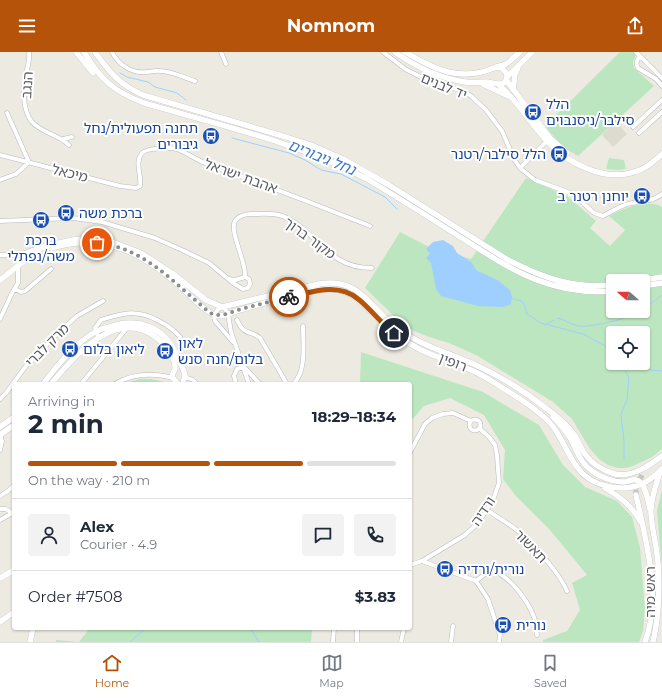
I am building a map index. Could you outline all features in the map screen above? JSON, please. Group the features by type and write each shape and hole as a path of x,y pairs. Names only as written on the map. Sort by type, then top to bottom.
{"street":[{"name":"הנגב","path":"29,52 30,58 24,89 25,105 28,115 33,122 45,131 56,138 63,139 69,145"},
{"path":"76,52 92,72 118,91 144,103 297,148 348,169 379,186 506,266 534,280 550,286 571,290 606,291"},
{"path":"84,52 93,68 118,91"},
{"path":"95,52 118,81 130,90 311,145 343,159 389,185 523,268 556,281 569,284 606,286"},
{"path":"112,52 118,61 127,68 136,72 146,73 159,70 172,73 195,82"},
{"path":"221,52 226,64"},
{"name":"יד לבנים","path":"383,52 405,69 421,77 462,91 471,96 486,110 502,131 514,159 520,168"},
{"name":"יד לבנים","path":"395,52 406,60 440,76 454,80 496,84"},
{"name":"יד לבנים","path":"405,52 425,64 451,73 471,75 505,64 520,52"},
{"path":"496,84 506,78 532,52"},
{"path":"636,52 662,78"},
{"path":"640,56 636,65 638,68 656,79 662,86"},
{"path":"513,91 515,75 520,63"},
{"path":"548,139 512,98 489,76 494,68 504,69 506,78 513,91 558,152 586,168 603,174 615,176 631,173 645,168 662,154"},
{"path":"475,82 498,90 512,98"},
{"path":"633,127 662,100"},
{"path":"639,133 662,112"},
{"path":"0,180 16,174 28,162 7,113"},
{"path":"63,139 72,137"},
{"path":"548,139 520,168 535,180 573,194 599,216 603,216 618,207 633,202 653,200 662,194"},
{"name":"אהבת ישראל","path":"140,186 138,164 142,153 147,150 172,148 177,149 202,162 255,180 370,226"},
{"name":"מיכאל","path":"0,155 120,186 136,188 140,186"},
{"name":"מקור ברוך","path":"245,277 246,270 236,238 234,226 236,219 247,214 278,215 286,218 349,265 361,268 372,268"},
{"path":"0,221 73,218 102,222 155,238 209,263 228,279 240,287 245,289 250,286 250,281 245,277 233,280 228,279"},
{"path":"0,255 19,255 58,242 82,238 113,241 141,252 172,273 206,300 223,307 228,314 231,332 248,382"},
{"path":"29,257 47,249 88,242 111,245 139,256 155,266 214,315"},
{"path":"0,280 45,246"},
{"path":"0,319 18,284 18,269 20,264"},
{"path":"15,289 18,291 25,291 51,269"},
{"path":"6,275 13,274 19,278"},
{"path":"650,279 662,277"},
{"path":"240,279 238,283 240,287"},
{"name":"רופין","path":"223,307 236,308 331,282 344,284 353,288 362,295 388,322 409,337 424,345 481,367 511,384 546,408 565,423 576,436 585,454 598,466 620,475 648,467 662,456"},
{"path":"650,285 662,283"},
{"name":"רופין","path":"289,294 328,289 347,292 357,298 386,327 401,338 422,350 477,372 541,414 552,425 581,473 598,483 613,488 627,488 642,484 661,470"},
{"name":"מרק לברי","path":"14,382 26,366 56,334 77,316 103,301"},
{"path":"223,307 217,309 214,315 215,321 237,347"},
{"name":"רופין","path":"214,315 220,316 228,314 236,308"},
{"path":"98,338 96,326 101,320 131,313 142,314 164,324 176,332 180,337"},
{"path":"237,320 241,329 247,333 255,334 260,338 286,382"},
{"path":"45,382 73,348 96,332 121,323 132,322 145,325 160,332 168,339 175,349 179,378"},
{"path":"220,327 229,323"},
{"path":"295,382 300,376 302,367 303,326"},
{"path":"82,382 128,327"},
{"path":"53,382 78,353 98,338 109,332 128,327 141,329 152,334 163,342 170,352 179,378"},
{"path":"236,382 235,372 237,369 244,367"},
{"path":"244,367 258,382"},
{"path":"118,382 141,375 179,378 193,380 195,382"},
{"name":"מרק לברי","path":"0,399 12,385"},
{"path":"546,408 570,438 580,460 586,467 593,472 614,481 624,482 635,480 642,484 646,492 651,513"},
{"path":"412,448 425,424 432,418 443,414 453,413 471,421 475,419 478,420 480,424 479,428 475,430 471,428 471,421"},
{"path":"0,427 12,418"},
{"path":"0,450 2,441 0,435 12,426"},
{"name":"ורדיה","path":"412,564 422,561 465,535 478,523 497,491 499,483 495,445 479,428"},
{"path":"642,475 648,467"},
{"name":"ראש מיה","path":"653,642 656,628 659,594 658,561 651,513 653,498 661,470"},
{"path":"598,483 632,508 643,527"},
{"path":"0,496 12,487"},
{"name":"ראש מיה","path":"636,495 650,559 652,610 649,630 645,642"},
{"path":"0,509 6,509 12,512"},
{"name":"תאשור","path":"487,510 517,530 549,565 564,584 567,591"},
{"path":"0,520 12,514"},
{"path":"422,561 476,581 488,599 500,635 499,642"},
{"path":"476,581 490,570 509,580 522,595 534,617 537,636"},
{"path":"0,578 12,571"},
{"path":"0,622 12,614"},
{"path":"451,642 453,626"},
{"path":"30,642 33,630"},
{"path":"333,642 334,630"},
{"path":"356,630 357,642"},
{"path":"401,642 404,630"}],"shaded area":[{"path":"616,121 627,134 613,147 602,135"}],"green space":[{"path":"620,52 633,52 636,55 633,62 634,68 654,86 578,156 560,143 545,126"},
{"path":"609,158 624,160 626,169 606,169"},
{"path":"526,178 567,196 596,221 590,228 610,246 625,230 609,216 621,210 642,204 662,207 662,449 652,457 633,466 618,468 608,465 599,459 590,449 572,419 553,402 476,355 449,343 412,330 396,318 365,288 400,232 431,248 471,259"},
{"path":"361,352 483,392 539,425 563,465 585,487 617,501 632,517 640,547 645,609 643,631 639,642 543,642 543,640 567,631 580,610 572,583 587,575 550,530 514,494 503,479 505,450 484,415 450,398 424,406 412,420 412,382 360,382"},
{"path":"139,379 151,379 164,382 130,382"},
{"path":"662,490 662,568 657,511"},
{"path":"88,630 312,630 311,642 79,642"},
{"path":"56,640 79,642 56,642"}],"water":[{"path":"443,240 453,246 457,253 471,262 477,271 499,281 510,290 512,297 511,304 503,307 478,306 441,296 436,289 431,263 426,258 430,254 426,249 433,242"}],"waterway":[{"path":"120,73 127,77 148,82 155,87 177,93 186,100"},
{"name":"נחל גיבורים","path":"232,138 289,153 305,160 321,170 341,174 385,197 397,209"},
{"path":"650,304 662,295"},
{"name":"נחל גיבורים","path":"511,298 521,301 524,304 527,314 541,323 583,334 606,346"},
{"path":"557,318 578,326 601,324 623,318"},
{"name":"נחל גיבורים","path":"545,325 554,320"},
{"path":"624,459 621,414 627,400 629,378 625,370"},
{"name":"נחל גיבורים","path":"650,370 662,371"},
{"path":"130,642 144,630"},
{"path":"251,630 259,642"}],"tunnel":[{"path":"636,495 636,487 642,475"}],"way so far":[{"path":"97,243 111,245 139,256 172,279 214,315 220,316 289,297"}],"place":[{"name":"הלל סילבר/ניסנבוים","path":"533,112"},
{"name":"תחנה תפעולית/נחל גיבורים","path":"211,136"},
{"name":"הלל סילבר/רטנר","path":"559,154"},
{"name":"יוחנן רטנר ב","path":"642,196"},
{"name":"ברכת משה","path":"66,213"},
{"name":"ברכת משה/נפתלי","path":"41,220"},
{"name":"ליאון בלום","path":"70,349"},
{"name":"לאון בלום/חנה סנש","path":"165,351"},
{"name":"נורית/ורדיה","path":"445,569"},
{"name":"נורית","path":"503,625"}],"route":[{"path":"289,297 328,289 347,292 357,298 394,333"}]}
